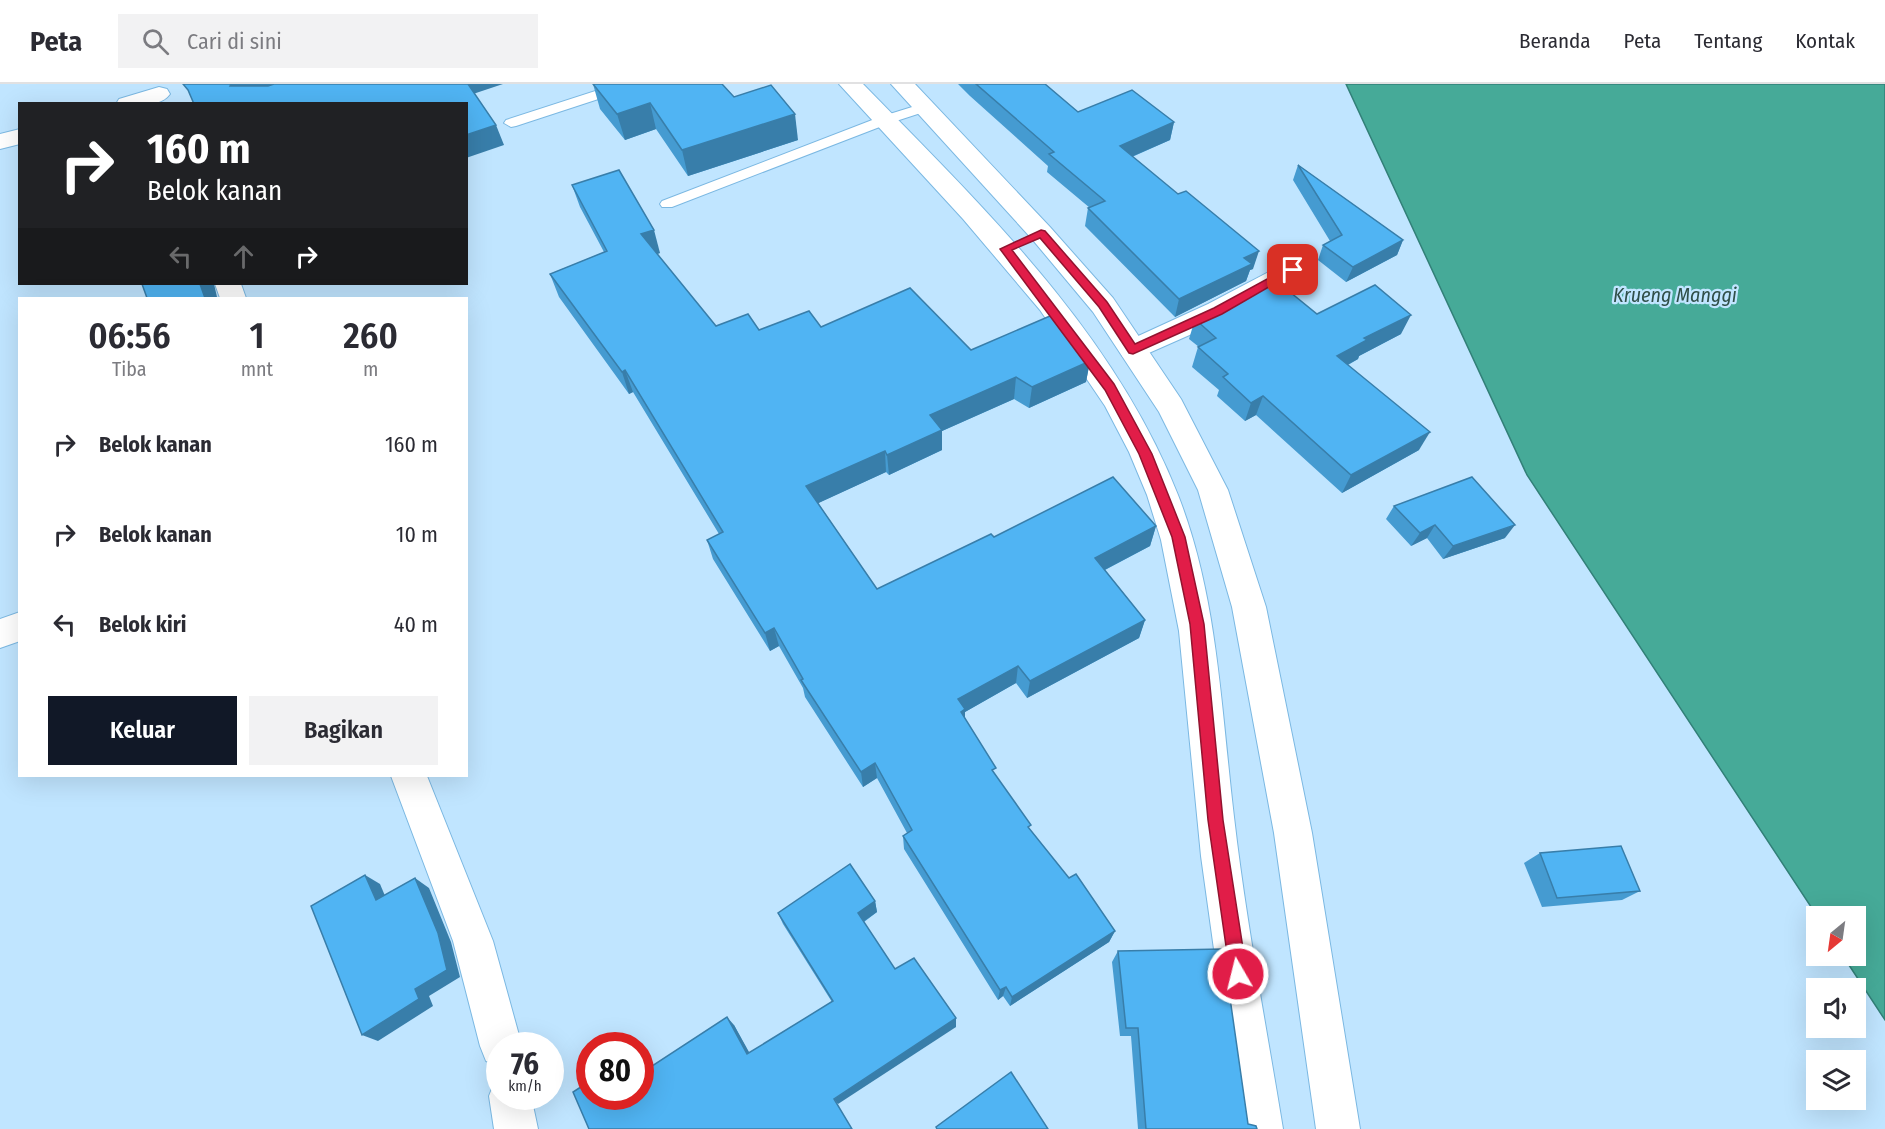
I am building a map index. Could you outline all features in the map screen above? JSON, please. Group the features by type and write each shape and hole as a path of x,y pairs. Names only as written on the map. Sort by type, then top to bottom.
{"main road":[{"path":"850,84 1005,249 1109,387 1146,454 1178,537 1197,624 1216,820 1261,1129"},
{"path":"902,84 1041,234 1103,305 1172,407 1213,490 1249,607 1293,833 1338,1129"},
{"path":"132,102 158,94"},
{"path":"0,141 18,136"},
{"path":"1005,249 1041,234"},
{"path":"1133,350 1208,316 1293,270"},
{"path":"0,634 18,627"},
{"path":"409,777 473,941 497,1032"},
{"path":"513,1110 516,1129"}],"lane":[{"path":"511,123 630,84"},
{"path":"667,204 885,120 925,107"}],"water":[{"name":"Krueng Manggi","path":"1346,84 1885,84 1885,1020 1866,991 1866,978 1857,978 1850,966 1866,966 1866,906 1810,906 1527,475"}],"building":[{"path":"183,84 268,86 274,84 468,84 496,125 468,134 468,102 193,102"},
{"path":"593,84 722,84 734,97 771,85 795,114 682,150 650,103 617,114"},
{"path":"976,84 1045,84 1078,112 1132,90 1174,122 1120,146 1178,194 1186,191 1259,251 1244,258 1252,264 1179,299 1088,208 1105,201 1049,154 1054,152"},
{"path":"1298,165 1403,240 1353,267 1323,245 1342,235"},
{"path":"619,170 654,230 641,234 716,326 748,314 759,330 809,311 821,327 910,288 971,350 1057,313 1090,361 1032,387 1016,377 930,415 942,430 887,455 885,451 806,486 877,589 991,534 994,537 1113,477 1156,526 1095,558 1145,620 1030,681 1018,666 958,699 965,709 961,712 996,768 992,770 1031,825 1028,827 1069,878 1076,874 1115,931 1012,997 1006,987 1000,990 903,836 912,830 875,763 861,772 801,680 803,679 774,628 765,633 707,540 723,532 625,370 622,372 550,274 607,251 572,185"},
{"path":"1274,279 1317,314 1375,285 1411,315 1364,338 1367,340 1337,356 1430,432 1351,475 1263,396 1251,403 1223,377 1228,374 1198,347 1216,338 1195,319"},
{"path":"142,285 200,285 205,297 147,297"},
{"path":"1472,477 1515,525 1453,546 1435,525 1420,533 1394,506"},
{"path":"1621,846 1640,891 1557,898 1540,853"},
{"path":"850,864 875,901 858,913 895,969 914,958 956,1018 834,1099 852,1129 589,1129 581,1110 654,1110 654,1065 727,1017 747,1054 833,1001 778,913"},
{"path":"365,875 376,900 415,878 438,933 447,970 415,989 419,999 362,1035 311,906"},
{"path":"1223,949 1248,1124 1256,1126 1257,1129 1146,1129 1138,1028 1126,1028 1118,951"},
{"path":"1011,1072 1048,1129 937,1129 936,1127"}],"route":[{"path":"1238,974 1216,820 1197,624 1178,537 1146,454 1109,387 1005,249 1041,234 1103,305 1133,350 1187,327 1293,270"}]}
